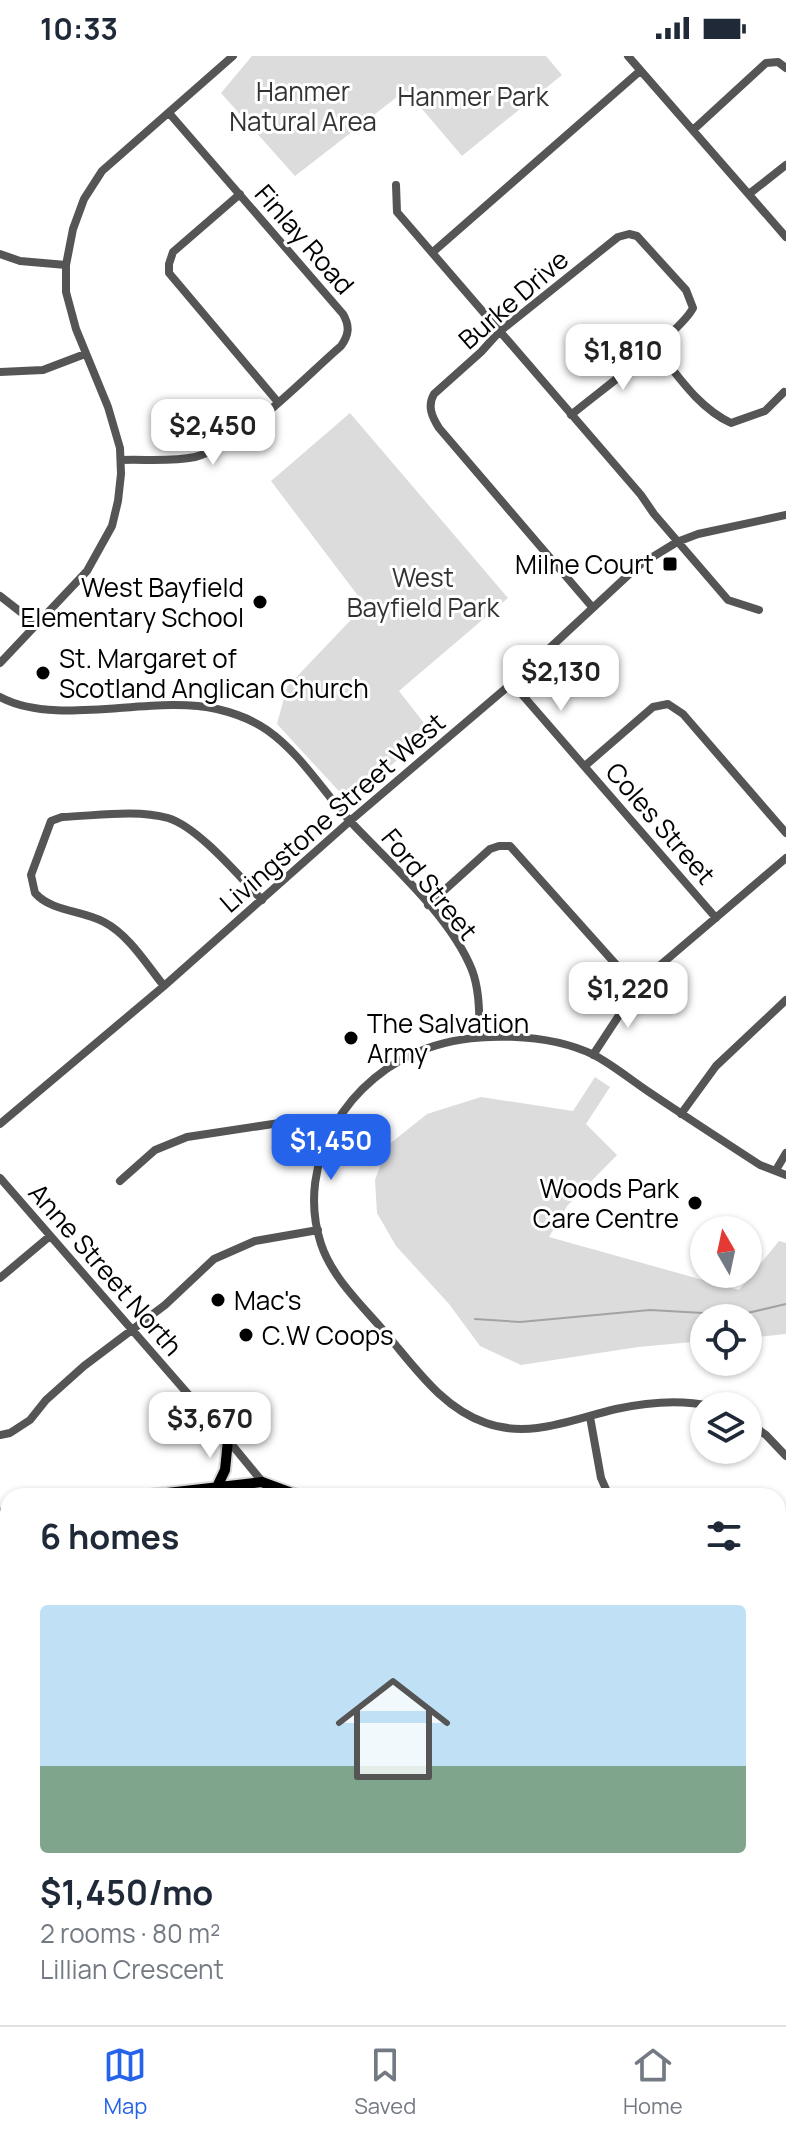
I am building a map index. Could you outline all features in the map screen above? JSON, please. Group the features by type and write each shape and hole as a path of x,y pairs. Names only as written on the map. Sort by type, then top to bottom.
{"main road":[{"path":"217,1487 225,1470 228,1440"},
{"path":"209,1488 262,1482 278,1488"}],"street":[{"path":"0,663 87,571 102,547 116,514 121,460 113,422 69,306 66,265 73,229 84,199 102,171 233,56"},
{"path":"628,56 786,237"},
{"path":"693,130 761,66 772,61 786,68"},
{"path":"433,252 640,71"},
{"name":"Finlay Road","path":"121,460 176,459 205,453 243,432 341,346 348,334 348,324 343,314 169,113"},
{"path":"749,194 786,165"},
{"path":"396,185 397,212 641,495 677,542 728,600 759,610"},
{"path":"240,194 173,252 169,273 277,401"},
{"name":"Burke Drive","path":"571,415 690,314 692,303 686,290 642,239 629,234 618,237 499,332 434,394 430,402 431,413 439,428 593,608"},
{"path":"0,254 20,261 66,265"},
{"path":"654,346 702,405 731,423 765,411 784,392"},
{"path":"0,373 43,370 85,354"},
{"name":"Livingstone Street West","path":"0,1124 164,986 512,683 638,566 677,542 714,530 786,515"},
{"path":"0,596 36,624"},
{"name":"Coles Street","path":"512,683 716,918"},
{"name":"Ford Street","path":"0,697 23,707 48,710 183,706 215,709 267,730 288,748 350,821 387,857 453,936 472,971 479,1001 480,1037"},
{"path":"586,765 653,707 668,704 683,714 786,833"},
{"path":"164,986 114,928 90,916 51,905 35,893 31,875 51,821 62,817 151,814 172,819 204,840 262,900"},
{"path":"428,905 490,849 510,846 637,988"},
{"path":"593,1055 637,988 786,858"},
{"path":"681,1114 716,1066 786,1000"},
{"path":"690,1404 667,1401 549,1427 519,1429 487,1424 459,1410 435,1391 334,1272 315,1215 315,1182 322,1151 330,1132 355,1095 385,1071 428,1048 480,1037 546,1040 593,1055 760,1165 786,1175"},
{"path":"120,1181 155,1150 187,1137 286,1122 330,1132"},
{"path":"776,1170 786,1153"},
{"name":"Anne Street North","path":"0,1178 267,1488"},
{"path":"0,1435 10,1433 30,1420 46,1400 84,1366 165,1305 214,1259 255,1241 318,1230"},
{"path":"0,1278 50,1236"},
{"path":"590,1417 605,1488"},
{"path":"762,1432 786,1456"}],"green space":[{"name":"Hanmer Natural Area","path":"252,56 546,56 562,75 462,156 406,90 295,176 221,93"},
{"name":"West Bayfield Park","path":"350,413 508,598 399,691 431,732 348,801 277,724 287,687 365,605 271,481"},
{"path":"595,1077 610,1087 586,1124 617,1155 567,1206 549,1237 690,1276 690,1288 739,1290 762,1288 762,1262 779,1241 786,1243 786,1334 762,1337 762,1304 690,1304 690,1342 521,1365 480,1346 449,1304 396,1246 377,1213 375,1180 387,1146 427,1114 481,1097 573,1111"}],"waterway":[{"path":"475,1319 520,1322 650,1310 739,1315 786,1304"}],"place":[{"name":"Milne Court","path":"670,564"},
{"name":"West Bayfield Elementary School","path":"260,602"},
{"name":"St. Margaret of Scotland Anglican Church","path":"43,673"},
{"name":"The Salvation Army","path":"351,1038"},
{"name":"Woods Park Care Centre","path":"695,1203"},
{"name":"Mac's","path":"218,1300"},
{"name":"C.W Coops","path":"246,1335"}],"park label":[{"name":"Hanmer Park","path":"473,96"}]}
